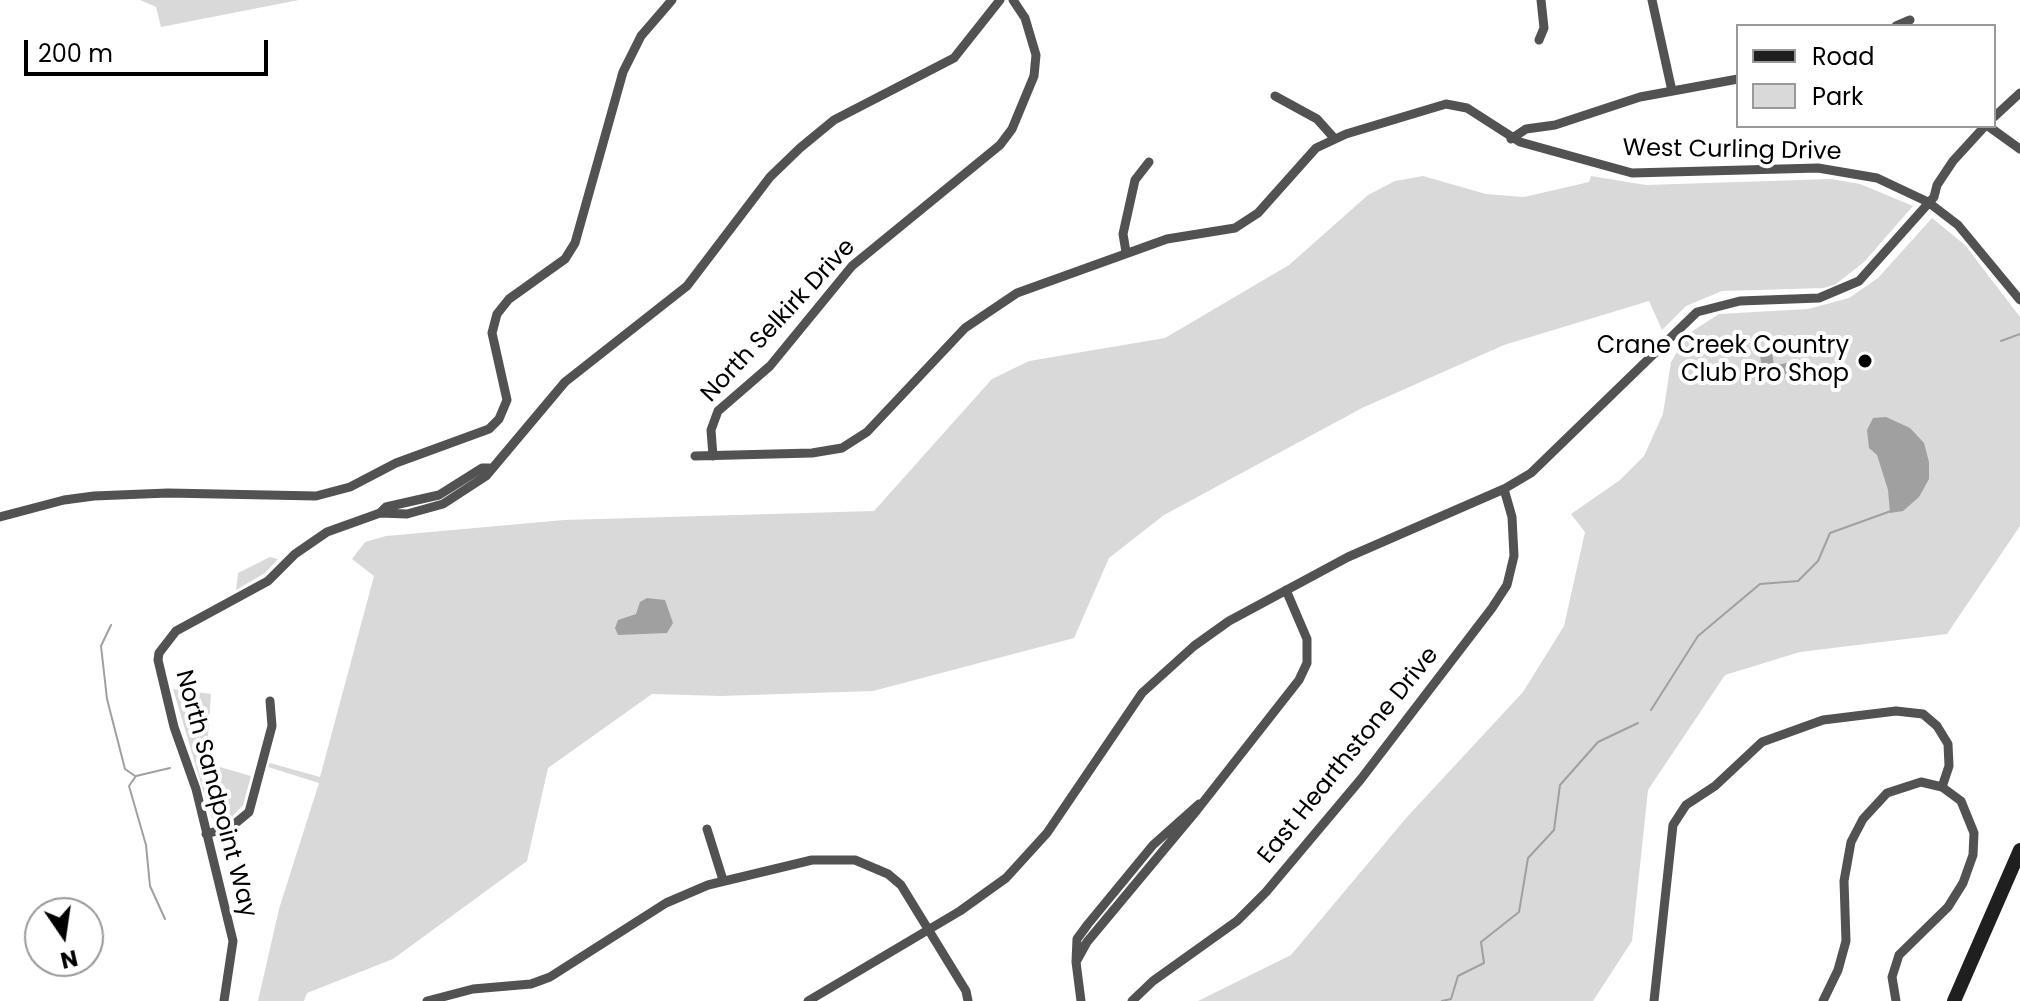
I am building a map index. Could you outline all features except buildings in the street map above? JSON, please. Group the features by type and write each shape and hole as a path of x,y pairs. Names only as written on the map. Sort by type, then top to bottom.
{"street":[{"path":"0,517 94,496 168,493 316,496 350,487 396,463 477,436 499,419 507,400 492,333 497,314 509,299 565,259 575,243 623,72 641,36 672,0"},
{"name":"North Sandpoint Way","path":"224,1001 233,941 158,660 163,645 176,631 268,581 295,554 327,532 380,513 407,514 443,504 486,476 489,468 565,382 687,286 770,177 800,148 834,120 954,58 1000,0"},
{"name":"North Selkirk Drive","path":"713,456 711,430 718,411 770,366 852,266 1000,145 1012,129 1034,76 1036,55 1025,18 1013,0"},
{"path":"1539,40 1544,28 1541,0"},
{"path":"1652,0 1672,91"},
{"path":"1901,24 1910,20"},
{"path":"1511,139 1526,129 1555,125 1606,106 1736,79"},
{"path":"1996,115 2020,93"},
{"path":"695,456 812,453 842,448 867,432 943,348 988,311 1030,288 1126,252 1181,235 1223,231 1249,221 1266,205 1297,165 1316,148 1334,138 1317,119 1275,96"},
{"name":"West Curling Drive","path":"1334,138 1432,106 1457,105 1511,139 1632,173 1843,170 1900,186 1928,202 1958,225 2020,300"},
{"path":"808,1001 982,896 1027,857 1142,693 1171,665 1229,621 1348,557 1504,489 1550,457 1697,312 1721,303 1819,298 1845,290 1866,275 1934,197 1937,185 1953,161 1985,128"},
{"path":"1990,128 2020,149"},
{"path":"1126,252 1123,234 1135,180 1149,162"},
{"name":"East Hearthstone Drive","path":"1132,1001 1153,981 1237,921 1266,892 1361,779 1492,608 1507,585 1514,556 1512,517 1504,489"},
{"path":"1081,1001 1077,991 1077,939 1153,845 1199,804 1288,694 1307,663 1307,639 1302,621 1286,590"},
{"path":"206,834 231,827 249,812 272,726 270,701"},
{"path":"1654,1001 1673,825 1686,805 1715,786 1762,742 1803,724 1908,711 1923,714 1945,736 1950,755 1942,787"},
{"path":"1823,1001 1838,970 1846,941 1846,863 1863,819 1887,793 1921,782 1942,787 1961,801 1971,818 1973,855 1963,883 1948,907 1899,955 1892,977 1896,1001"},
{"path":"707,829 723,880"},
{"path":"1954,1001 2020,850"},
{"path":"427,1001 473,989 531,984 550,977 666,903 723,880 812,860 855,860 888,874 901,885 966,991 968,1001"}],"green space":[{"path":"140,0 299,0 161,27 156,7"},
{"path":"1423,176 1486,194 1524,197 1589,182 1591,176 1646,185 1831,179 1860,184 1913,206 1864,262 1836,284 1824,288 1722,291 1686,306 1662,330 1649,301 1504,345 1362,408 1164,515 1109,558 1074,638 873,691 721,696 652,694 548,768 527,861 393,959 307,993 304,1001 258,1001 279,909 319,783 268,767 270,763 320,777 374,576 352,559 365,542 386,536 564,520 874,511 992,379 1029,361 1165,338 1289,265 1368,195 1395,181"},
{"path":"1932,218 1965,245 2020,317 2020,526 1947,634 1800,652 1725,675 1648,790 1632,941 1593,1001 1198,1001 1291,955 1407,817 1523,692 1564,626 1585,532 1571,514 1620,480 1644,456 1663,414 1671,362 1688,334 1719,314 1808,309 1849,298 1878,278"},
{"path":"270,557 278,559 265,573 236,590 238,573"},
{"path":"173,689 211,694 206,763 251,776 243,805 228,821 222,823 211,817"}],"shaded area":[{"path":"1772,352 1774,366 1790,362 1792,376 1765,381 1760,356"},
{"path":"1886,417 1910,428 1924,443 1929,462 1929,479 1919,497 1903,511 1890,513 1888,490 1877,455 1869,448 1867,430 1873,418"},
{"path":"647,598 665,600 673,623 667,633 618,635 615,628 618,620 636,614 640,602"}],"waterway":[{"path":"2001,341 2020,334"},
{"path":"1651,710 1698,636 1760,584 1798,581 1818,561 1830,533 1891,511"},
{"path":"111,625 101,646 107,699 125,769 135,776"},
{"path":"1442,1001 1451,999 1458,976 1484,963 1481,942 1519,912 1528,858 1554,830 1560,785 1598,742 1638,723"},
{"path":"165,919 150,886 146,845 129,786 136,776 170,768"}],"place":[{"name":"Crane Creek Country Club Pro Shop","path":"1865,361"}]}
